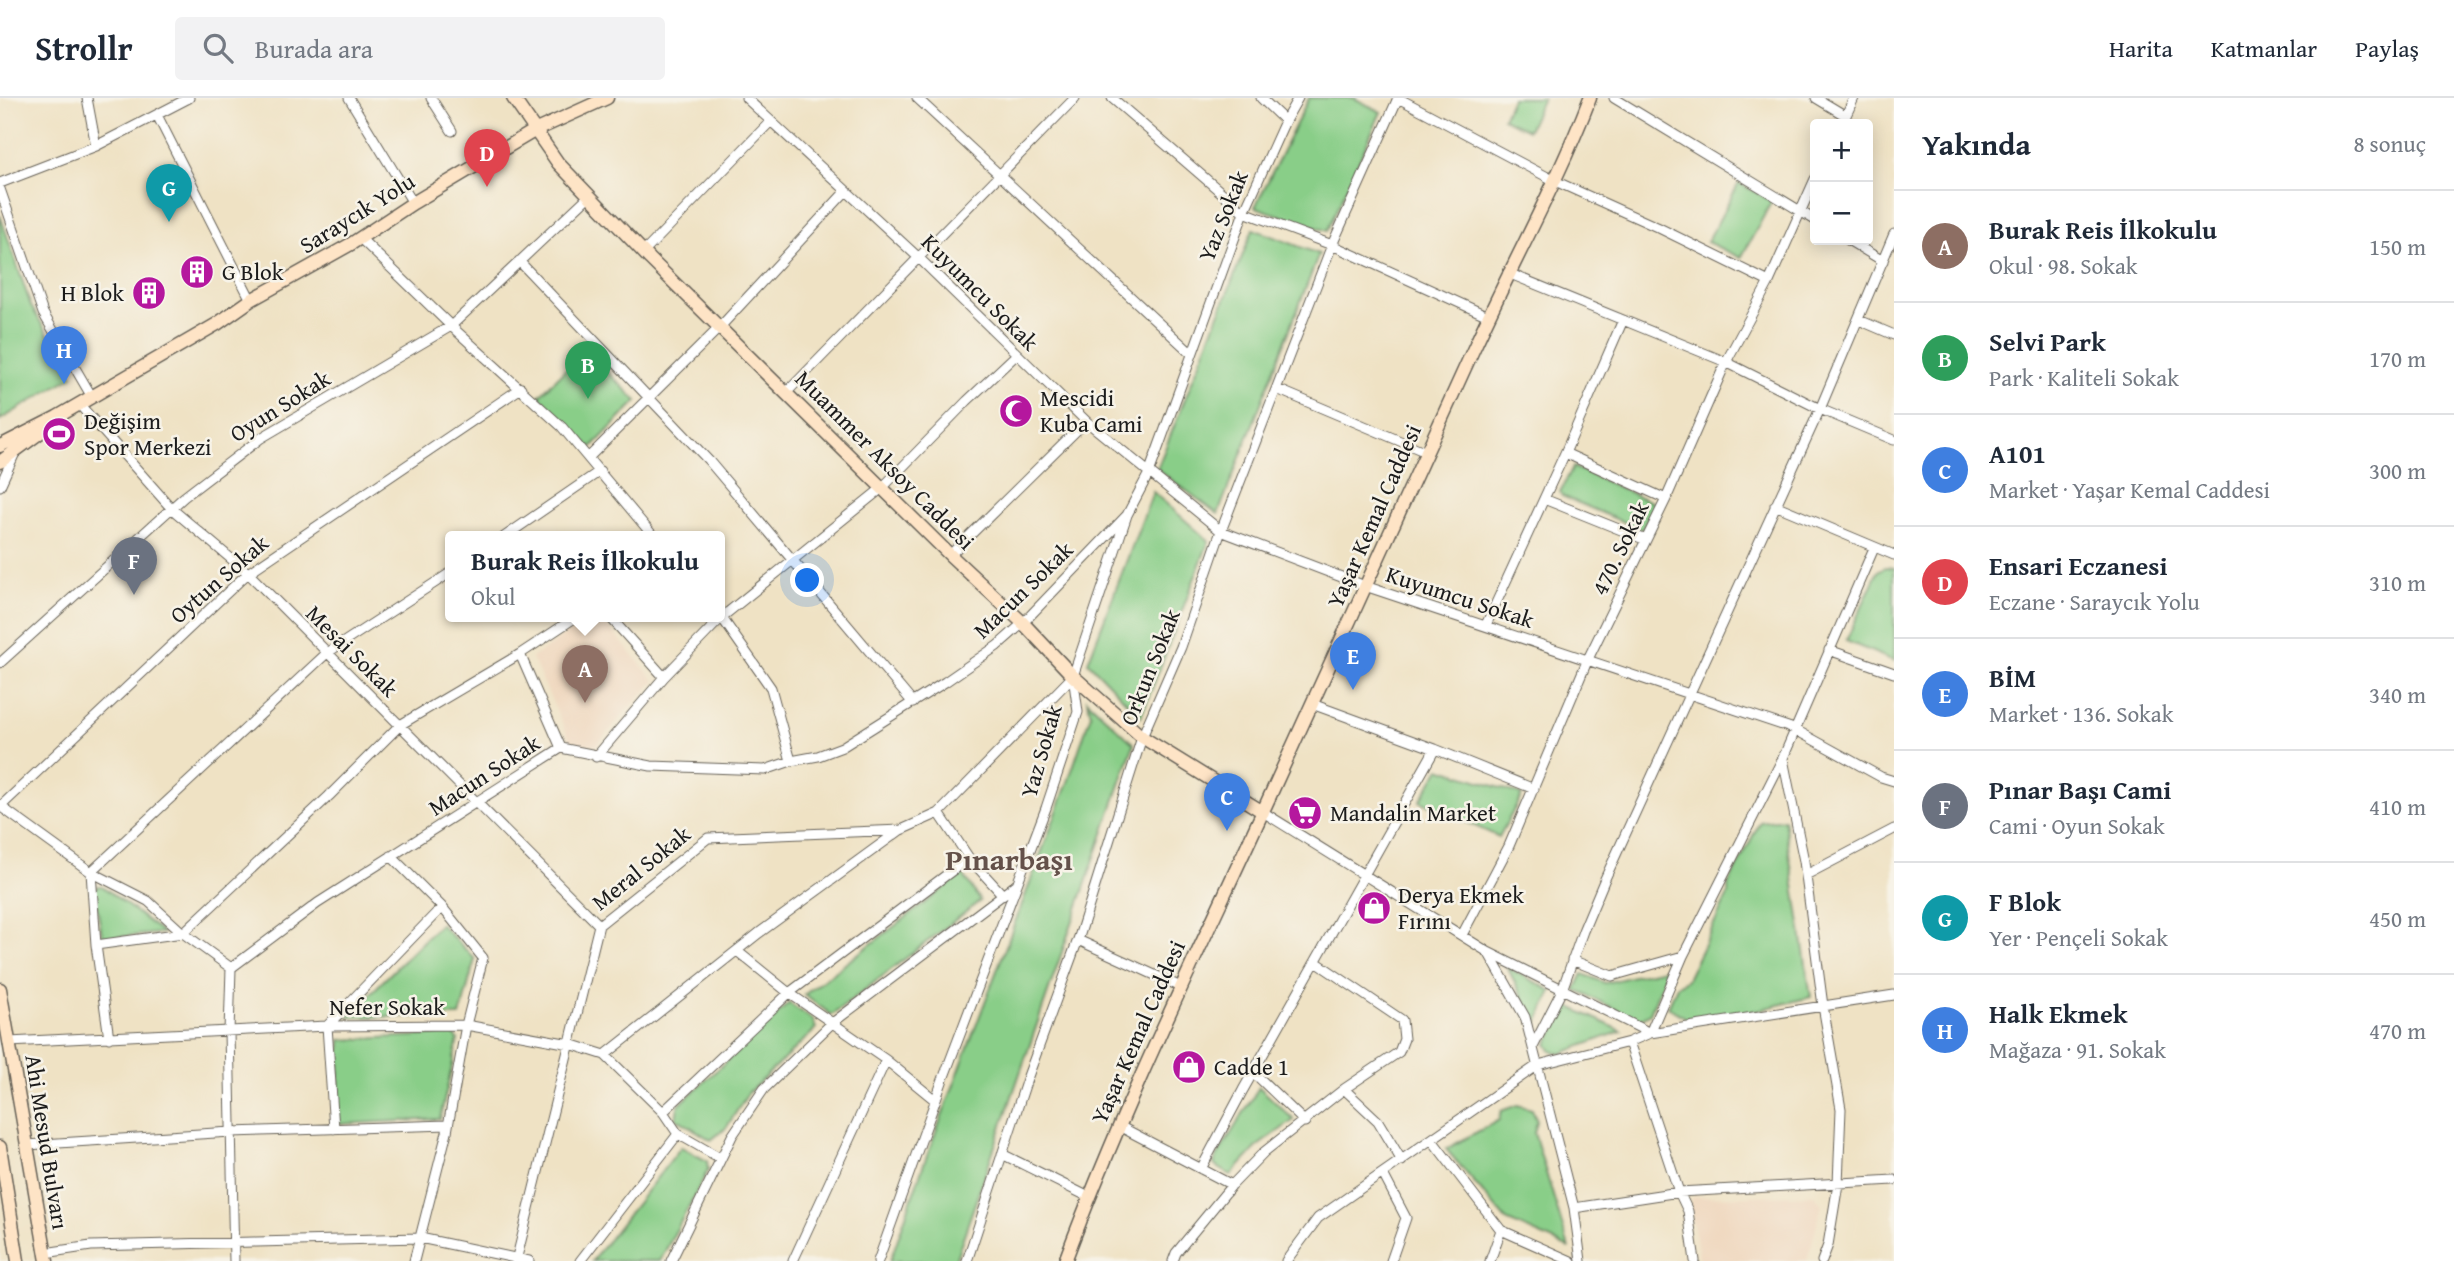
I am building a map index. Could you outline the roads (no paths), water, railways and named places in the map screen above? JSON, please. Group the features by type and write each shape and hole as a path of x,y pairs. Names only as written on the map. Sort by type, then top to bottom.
{"main road":[{"name":"Muammer Aksoy Caddesi","path":"513,98 558,163 644,252 950,555 1023,622 1073,676 1142,737 1263,812"},
{"name":"Saraycık Yolu","path":"57,417 360,238 534,131 607,98"},
{"name":"Yaşar Kemal Caddesi","path":"1065,1261 1119,1126 1181,987 1488,316 1555,181 1590,98"},
{"path":"0,446 57,417"},
{"path":"0,462 57,417"},
{"name":"Ahi Mesud Bulvarı","path":"0,989 46,1257"},
{"name":"Ahi Mesud Bulvarı","path":"0,1147 18,1261"},
{"path":"12,1261 16,1247"}],"street":[{"path":"87,98 96,146"},
{"path":"0,183 96,146 189,98"},
{"path":"349,98 413,203"},
{"path":"431,98 452,131"},
{"name":"Kuyumcu Sokak","path":"746,98 919,258 1086,421 1221,531 1365,586 1794,729 1881,777 1894,781"},
{"path":"917,98 1192,354"},
{"path":"787,392 1075,98"},
{"path":"1112,98 1244,212 1332,245 1488,316"},
{"path":"1261,98 1285,121"},
{"name":"Yaz Sokak","path":"878,1261 1078,712 1073,676 1127,515 1149,473 1244,212 1298,98"},
{"path":"1398,98 1555,181 1769,282"},
{"name":"Orkun Sokak","path":"967,1261 1078,940 1142,737 1181,647 1221,531 1332,245 1398,98"},
{"path":"1614,98 1810,217"},
{"path":"1816,98 1843,119"},
{"path":"1844,119 1854,98"},
{"path":"157,115 251,300"},
{"path":"644,252 771,121"},
{"name":"470. Sokak","path":"1462,935 1509,846 1588,659 1666,499 1726,362 1769,282 1813,182"},
{"path":"0,189 43,313 92,397"},
{"path":"588,458 720,327 846,191"},
{"name":"Oyun Sokak","path":"0,663 184,497 261,438 451,326 590,195"},
{"path":"1532,1047 1562,990 1604,881 1820,409 1894,234"},
{"path":"360,238 562,427 648,531"},
{"path":"1856,245 1883,261"},
{"path":"519,261 709,461 913,703"},
{"path":"1508,273 1726,362 1820,409 1894,440"},
{"path":"1486,625 1623,320"},
{"path":"1859,320 1894,335"},
{"path":"725,613 882,488 1016,355"},
{"name":"Oytun Sokak","path":"0,806 248,573 521,388"},
{"path":"1277,389 1426,452"},
{"name":"Mesai Sokak","path":"79,404 172,509 248,573 599,925"},
{"path":"950,555 1086,421"},
{"path":"0,486 17,449"},
{"path":"1565,453 1666,499"},
{"path":"513,531 600,471"},
{"path":"1544,499 1646,540"},
{"path":"1775,505 1894,555"},
{"name":"Macun Sokak","path":"231,968 318,903 561,748 651,766 765,770 842,747 997,646 1127,515"},
{"path":"1650,1033 1683,956 1783,758 1874,548"},
{"path":"91,872 327,653 445,576"},
{"path":"96,945 183,933 329,796 400,725 568,622"},
{"path":"614,622 664,677"},
{"path":"596,757 715,622"},
{"path":"725,622 771,688 791,761"},
{"path":"1829,650 1894,673"},
{"path":"520,654 561,748"},
{"name":"Meral Sokak","path":"516,1259 599,925 708,838 901,830 939,813 1073,676"},
{"path":"1312,704 1435,748 1534,789"},
{"path":"1201,1169 1435,748"},
{"path":"1783,758 1806,875 1841,1109 1838,1184 1828,1245 1822,1261"},
{"path":"0,806 91,872 148,901 183,933 231,968 229,1032 234,1261"},
{"path":"1263,812 1488,952 1650,1033"},
{"path":"939,813 969,858 1002,894"},
{"path":"1806,875 1894,829"},
{"path":"605,1055 737,951 901,830"},
{"path":"391,856 442,907 483,958 466,1025 448,1125 414,1261"},
{"path":"663,1112 789,993 969,858"},
{"path":"91,872 96,945 109,1038"},
{"path":"671,1261 720,1158 764,1089 831,1024 1017,884"},
{"path":"334,1129 327,1026 442,907"},
{"path":"1078,940 1181,987"},
{"path":"737,951 831,1024 886,1060 935,1100"},
{"path":"1488,952 1525,1017 1574,1208 1581,1261"},
{"path":"1572,960 1612,976 1683,956"},
{"path":"1173,1261 1176,1252 1232,1185 1265,1152 1344,1089 1398,1052 1404,1039 1402,1020 1316,962"},
{"path":"1286,1261 1318,1218 1538,1065 1629,1042 1650,1033 1894,995"},
{"name":"Nefer Sokak","path":"9,1042 327,1026 466,1025 570,1044 605,1055 663,1112 678,1133 720,1158"},
{"path":"1629,1042 1679,1192 1688,1210 1695,1261"},
{"path":"793,1261 886,1060"},
{"path":"1253,1072 1305,1122"},
{"path":"1344,1089 1378,1121 1402,1161"},
{"path":"27,1145 231,1132 448,1125"},
{"path":"1119,1126 1232,1185"},
{"path":"580,1261 678,1133"},
{"path":"1432,1140 1501,1230 1571,1261"},
{"path":"1002,1154 1089,1197"},
{"path":"1383,1174 1406,1217 1391,1261"},
{"path":"1574,1208 1679,1192 1894,1180"},
{"path":"1490,1261 1501,1230"},
{"path":"46,1257 90,1246 420,1238 528,1261"}],"place":[{"name":"Ensari Eczanesi","path":"487,187"},
{"name":"F Blok","path":"169,222"},
{"name":"G Blok","path":"197,272"},
{"name":"H Blok","path":"149,293"},
{"name":"Halk Ekmek","path":"64,384"},
{"name":"Selvi Park","path":"588,399"},
{"name":"Mescidi Kuba Cami","path":"1016,411"},
{"name":"Değişim Spor Merkezi","path":"59,434"},
{"name":"Pınar Başı Cami","path":"134,595"},
{"name":"BİM","path":"1353,690"},
{"name":"Burak Reis İlkokulu","path":"585,703"},
{"name":"Mandalin Market","path":"1305,813"},
{"name":"A101","path":"1227,831"},
{"name":"Derya Ekmek Fırını","path":"1374,908"},
{"name":"Cadde 1","path":"1189,1067"}],"district":[{"name":"Pınarbaşı","path":"1009,860"}]}
